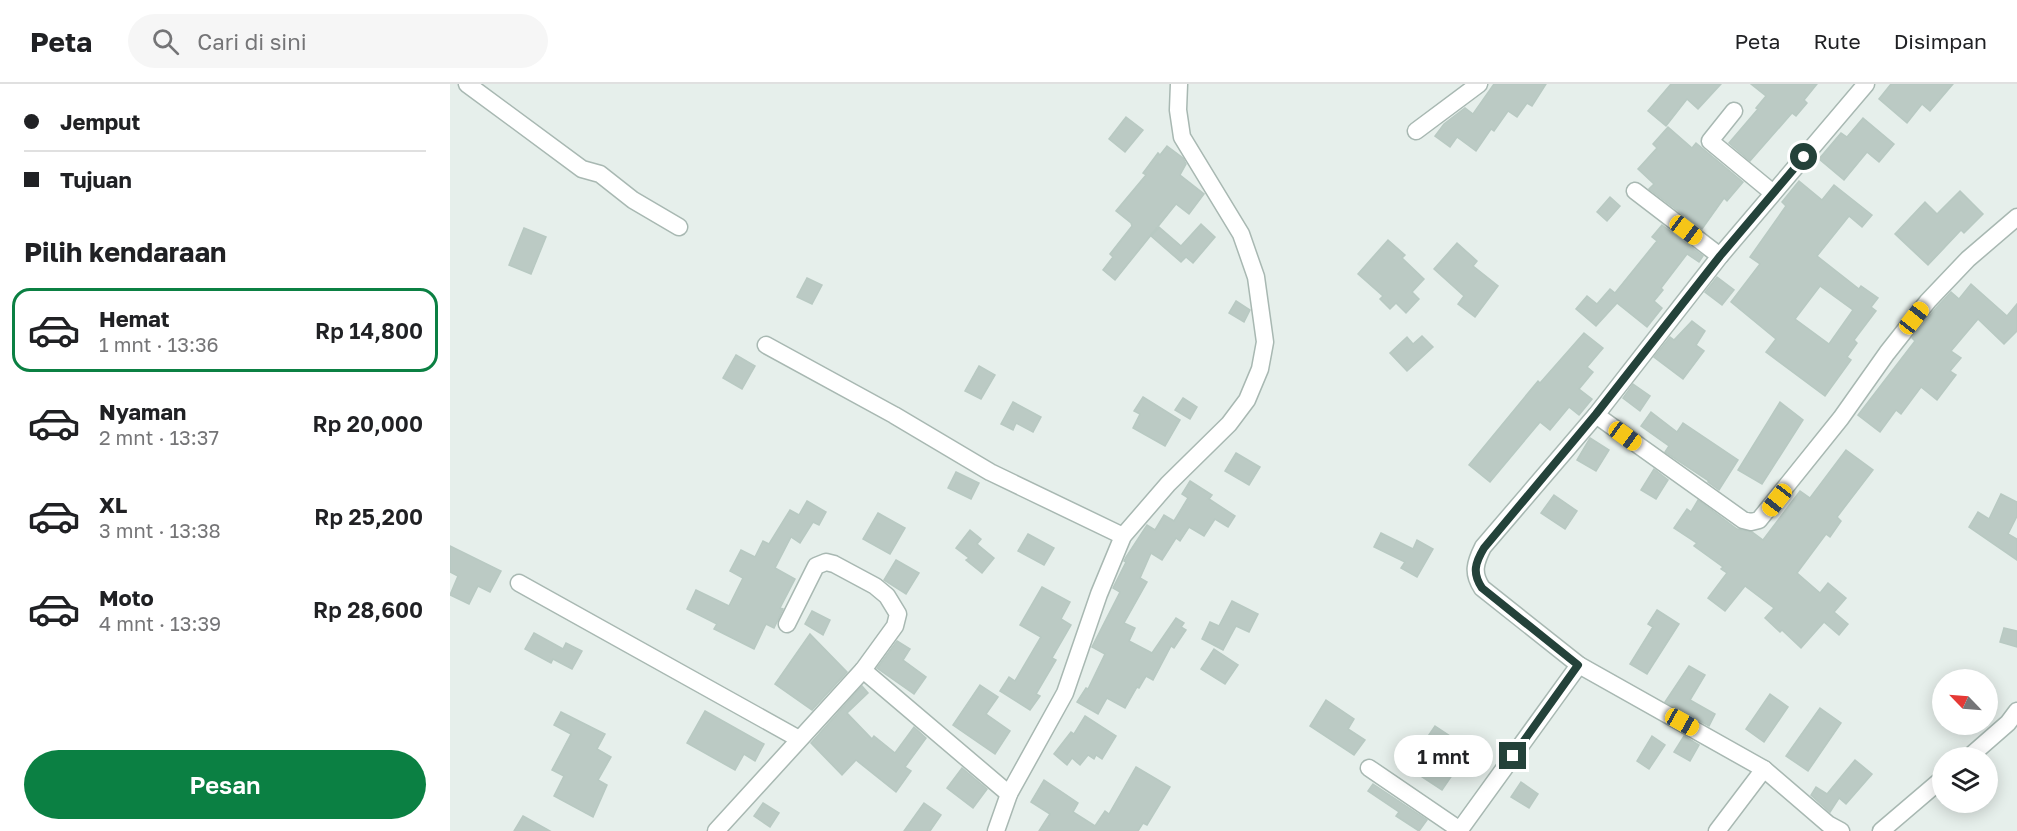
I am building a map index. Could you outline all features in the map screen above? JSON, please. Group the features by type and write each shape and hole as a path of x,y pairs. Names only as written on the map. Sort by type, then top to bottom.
{"street":[{"path":"467,84 582,169 600,174 633,200 679,227"},
{"path":"996,831 1009,794 1065,693 1099,594 1123,536 1161,491 1229,424 1247,400 1260,369 1264,342 1256,277 1241,234 1182,137 1178,110 1179,84"},
{"path":"1416,131 1479,84"},
{"path":"1841,831 1828,824 1764,769 1578,665 1482,588 1476,579 1475,568 1477,558 1484,548 1596,414 1720,256 1866,84"},
{"path":"1734,111 1710,141 1773,193"},
{"path":"1635,191 1720,256"},
{"path":"1596,414 1743,520 1751,522 1759,520 1841,418 1887,353 1928,301 1968,259 2017,217"},
{"path":"766,345 894,415 990,472 1123,536"},
{"path":"716,831 863,670 895,626 898,614 887,596 874,586 826,562 816,566 787,624"},
{"path":"519,583 799,739"},
{"path":"1369,768 1460,830 1578,665"},
{"path":"863,670 1009,794"},
{"path":"1981,747 2008,723 2017,711"},
{"path":"1717,831 1764,769"},
{"path":"1881,831 1932,788"}],"building":[{"path":"1494,84 1546,84 1532,106 1527,103 1517,117 1508,111 1494,131 1491,129 1476,151 1457,137 1450,147 1435,136 1444,124 1465,108 1473,114"},
{"path":"1671,84 1721,84 1698,109 1687,99 1666,126 1648,111"},
{"path":"1751,84 1817,84 1804,100 1807,103 1796,116 1792,113 1750,161 1729,143 1766,96"},
{"path":"1891,84 1953,84 1930,111 1922,104 1907,123 1879,99"},
{"path":"1126,117 1143,130 1125,152 1109,139"},
{"path":"1863,118 1894,144 1879,162 1867,152 1844,180 1819,159 1841,133 1847,137"},
{"path":"1668,127 1692,148 1696,143 1743,182 1727,201 1724,198 1702,229 1649,189 1654,184 1638,169 1657,148 1653,144"},
{"path":"1167,146 1183,158 1186,164 1180,175 1204,194 1189,214 1176,204 1115,280 1103,270 1113,257 1110,254 1132,226 1116,211 1146,175 1143,173 1158,153 1160,155"},
{"path":"1799,181 1822,200 1834,185 1872,215 1862,227 1849,216 1817,256 1859,289 1861,286 1878,298 1871,307 1876,311 1854,340 1857,343 1847,357 1851,360 1825,396 1766,352 1776,339 1731,302 1760,264 1750,257 1786,206 1782,202","holes":["1820,286 1853,310 1829,344 1795,319"]},
{"path":"1960,191 1983,214 1964,233 1961,230 1928,265 1895,234 1925,202 1937,214"},
{"path":"1610,197 1620,206 1607,221 1597,212"},
{"path":"1201,224 1215,237 1193,263 1186,257 1181,262 1151,236 1159,227 1181,246"},
{"path":"1662,225 1703,256 1699,262 1687,254 1661,288 1663,290 1654,301 1662,308 1647,327 1617,303 1596,326 1576,309 1587,296 1597,304 1610,289 1615,293 1657,241 1652,237"},
{"path":"524,228 546,237 531,274 509,265"},
{"path":"1388,240 1405,255 1402,258 1424,279 1412,292 1419,299 1406,313 1396,303 1390,309 1380,299 1383,296 1358,274"},
{"path":"1457,243 1477,261 1473,266 1498,286 1475,317 1458,304 1464,296 1434,269"},
{"path":"1717,277 1734,290 1722,305 1705,292"},
{"path":"807,278 822,285 812,304 797,297"},
{"path":"1971,284 2007,316 2017,304 2017,331 2004,344 1978,319 1951,351 1961,358 1950,371 1956,375 1937,400 1921,387 1901,414 1896,410 1880,432 1858,415 1915,341 1912,338 1936,308 1951,292 1959,299"},
{"path":"1236,301 1250,310 1244,322 1229,313"},
{"path":"1692,321 1705,331 1696,345 1704,351 1683,379 1654,357 1670,337 1674,340"},
{"path":"1584,333 1603,348 1587,367 1593,372 1579,389 1592,399 1579,415 1569,407 1550,430 1540,422 1490,482 1469,465 1538,381 1540,383"},
{"path":"1422,336 1433,347 1407,371 1390,353 1407,337 1413,344"},
{"path":"736,355 755,366 742,389 723,378"},
{"path":"979,366 995,375 981,399 965,391"},
{"path":"1633,384 1650,396 1640,411 1623,398"},
{"path":"1143,397 1180,420 1165,446 1133,428 1140,414 1134,411"},
{"path":"1183,398 1197,407 1190,419 1175,410"},
{"path":"1013,402 1041,417 1033,432 1016,423 1013,430 1001,424"},
{"path":"1780,402 1803,420 1762,484 1738,470"},
{"path":"1651,412 1677,432 1683,423 1738,460 1719,490 1665,452 1669,446 1641,426"},
{"path":"1590,438 1609,450 1596,471 1577,460"},
{"path":"1846,450 1873,470 1837,517 1841,521 1830,537 1826,534 1797,573 1820,593 1828,583 1846,598 1834,612 1848,624 1839,635 1824,622 1801,648 1765,618 1774,608 1745,586 1725,611 1708,598 1727,573 1721,569 1723,567 1694,546 1697,543 1674,528 1687,509 1691,512 1698,500 1737,529 1752,532 1763,540 1800,491 1810,498"},
{"path":"1236,453 1260,467 1249,485 1225,471"},
{"path":"1654,469 1668,480 1656,499 1641,490"},
{"path":"956,472 979,483 971,499 948,488"},
{"path":"1190,481 1212,495 1209,499 1235,516 1228,527 1215,519 1204,536 1189,527 1180,541 1176,538 1162,560 1151,553 1140,578 1147,582 1124,623 1135,628 1129,641 1152,653 1176,618 1184,623 1181,627 1186,630 1174,648 1171,646 1153,680 1146,676 1125,708 1107,698 1098,714 1077,702 1086,688 1088,689 1105,654 1092,647 1120,592 1113,588 1126,562 1124,561 1126,557 1147,525 1155,530 1164,515 1174,521 1188,498 1182,494"},
{"path":"2001,494 2017,502 2017,516 2008,534 2017,539 2017,560 1969,527 1978,512 1989,519"},
{"path":"1554,495 1577,511 1565,529 1541,513"},
{"path":"807,501 826,512 819,525 813,522 800,543 791,537 775,568 795,579 780,608 783,609 774,628 766,624 754,649 714,629 717,624 687,609 696,590 729,606 743,578 730,571 741,550 755,557 763,541 769,544 790,510 799,515"},
{"path":"878,513 905,528 890,554 863,539"},
{"path":"970,530 981,539 977,544 994,558 982,573 966,560 969,558 956,548"},
{"path":"1381,533 1413,549 1417,540 1433,549 1417,577 1401,568 1405,562 1374,547"},
{"path":"1028,534 1054,548 1044,565 1018,551"},
{"path":"450,546 501,571 490,592 478,586 469,604 450,595 458,576 450,572"},
{"path":"896,560 919,573 906,594 884,580"},
{"path":"1042,587 1070,602 1061,619 1071,625 1052,658 1056,660 1036,694 1040,696 1030,710 1000,691 1009,677 1015,681 1041,637 1020,625"},
{"path":"1232,601 1258,614 1249,632 1236,626 1223,650 1202,639 1210,622 1219,626"},
{"path":"1657,610 1679,624 1647,674 1630,664 1653,627 1648,624"},
{"path":"812,611 830,620 823,635 805,624"},
{"path":"2004,628 2017,631 2017,647 2000,642"},
{"path":"534,633 563,649 566,643 582,651 572,669 553,659 551,663 525,649"},
{"path":"810,634 847,672 812,710 775,684"},
{"path":"897,641 910,649 903,660 926,677 914,694 877,668"},
{"path":"1214,649 1238,665 1225,684 1201,669"},
{"path":"1689,666 1705,675 1690,700 1715,714 1709,726 1665,702"},
{"path":"980,685 998,697 986,714 1010,731 995,754 953,725"},
{"path":"862,686 868,693 847,713 872,739 874,736 895,753 914,727 926,738 905,767 911,771 896,792 856,760 842,775 811,743"},
{"path":"1770,694 1788,707 1764,742 1746,729"},
{"path":"1326,700 1354,719 1348,729 1365,740 1354,755 1310,726"},
{"path":"1820,708 1841,723 1808,771 1786,756"},
{"path":"705,711 764,744 755,761 744,754 735,770 687,743"},
{"path":"561,712 605,734 597,749 611,757 598,780 607,785 593,817 554,796 564,776 552,770 571,734 554,725"},
{"path":"1085,716 1116,736 1102,759 1096,755 1094,759 1088,755 1080,765 1072,758 1067,765 1054,754 1071,732 1074,734"},
{"path":"1435,726 1459,742 1451,754 1461,762 1442,790 1407,767"},
{"path":"1652,736 1665,745 1649,769 1637,761"},
{"path":"1684,736 1699,745 1690,761 1674,752"},
{"path":"1855,760 1872,774 1846,804 1839,798 1830,812 1811,795 1816,787 1827,794"},
{"path":"1136,767 1170,787 1147,825 1143,823 1138,831 1039,831 1050,814 1031,802 1044,780 1078,803 1073,812 1095,826 1105,811 1109,814"},
{"path":"962,768 987,789 973,808 947,788"},
{"path":"1521,782 1538,794 1529,808 1511,797"},
{"path":"1373,784 1427,820 1419,831 1396,816 1399,812 1368,791"},
{"path":"763,803 779,813 770,827 754,816"},
{"path":"924,803 941,815 930,831 904,831"},
{"path":"523,816 550,831 514,831"}],"route":[{"path":"1513,756 1578,665 1482,588 1476,579 1477,558 1596,414 1720,256 1804,157"}]}
